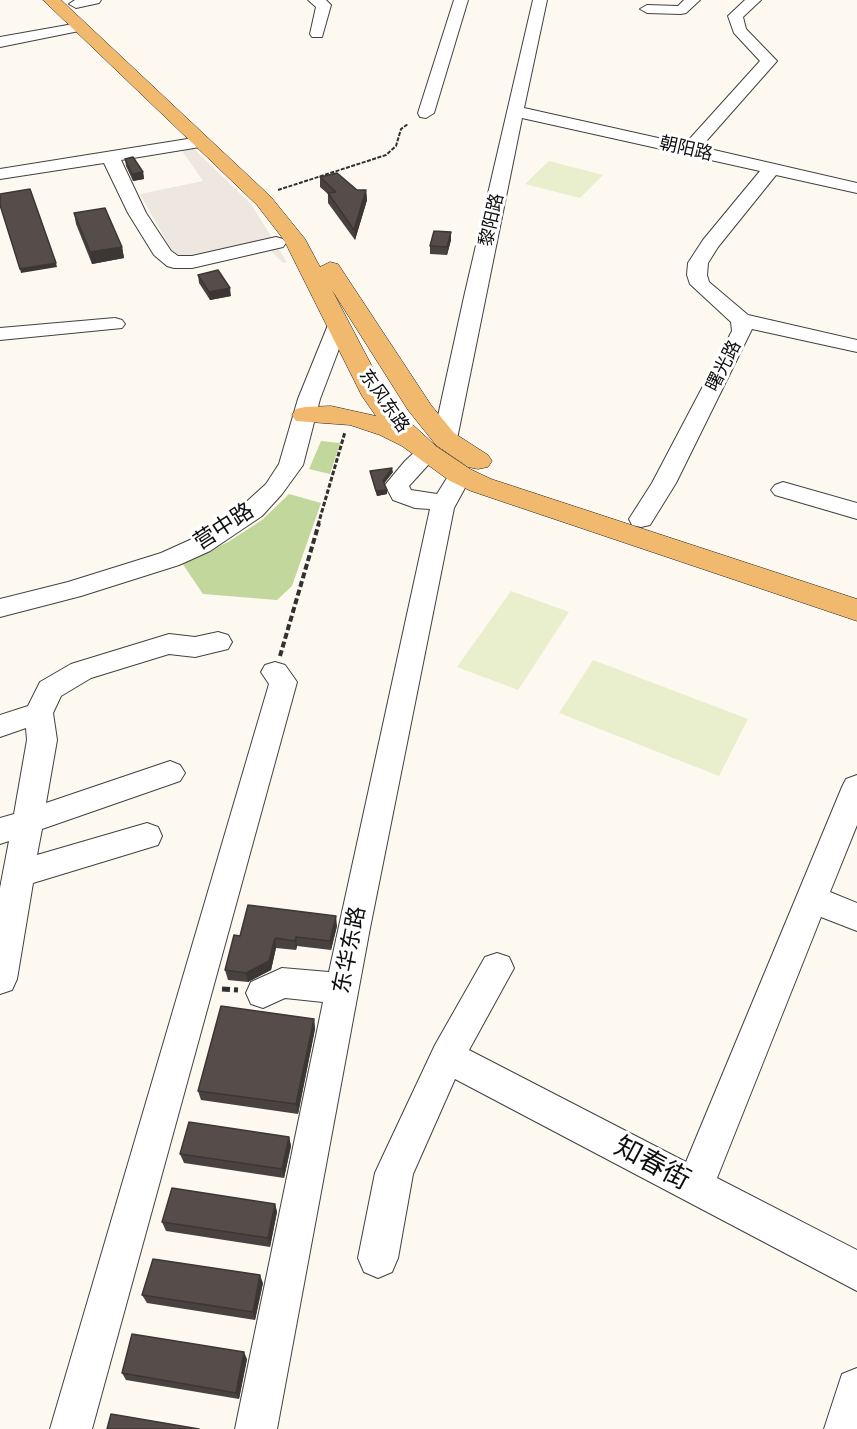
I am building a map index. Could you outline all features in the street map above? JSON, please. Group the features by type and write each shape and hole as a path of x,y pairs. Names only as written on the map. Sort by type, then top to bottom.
{"main road":[{"name":"东风东路","path":"74,6 200,142 264,201 294,239 375,396 392,420 428,445 460,475 521,499 857,610"},
{"name":"东风东路","path":"74,6 278,190 311,235 332,273 375,336 400,381 428,445"},
{"path":"305,415 331,414 355,418 428,445"},
{"name":"东风东路","path":"428,445 469,457 497,471 857,590"}],"street":[{"path":"315,0 324,6 317,34"},
{"path":"426,113 461,0"},
{"name":"黎阳路","path":"428,445 515,112 540,0"},
{"path":"647,10 681,10 693,0"},
{"path":"689,150 769,61 739,30 735,16 754,0"},
{"path":"0,42 74,6"},
{"name":"朝阳路","path":"515,112 534,114 857,188"},
{"path":"0,174 200,142"},
{"path":"110,156 137,213 164,255 174,262 192,261 276,243"},
{"name":"曙光路","path":"641,519 664,483 742,331 741,320 700,284 697,275 699,263 710,244 771,168"},
{"path":"741,320 857,346"},
{"path":"0,334 115,324"},
{"name":"营中路","path":"0,608 72,591 170,559 201,545 253,510 291,465 305,415 338,325"},
{"path":"428,445 397,485 402,495 415,500 444,503"},
{"name":"东华东路","path":"256,1429 343,988 444,503 460,475"},
{"path":"783,490 857,511"},
{"path":"0,979 3,947 18,874 14,826 42,740 39,713 50,689 81,671 169,644 195,647 218,642"},
{"path":"71,1429 284,682 275,672"},
{"path":"0,726 39,713"},
{"path":"14,826 170,773"},
{"path":"695,1187 857,787"},
{"path":"18,874 147,836"},
{"path":"811,898 857,917"},
{"path":"378,1258 394,1173 447,1057 497,968"},
{"path":"263,993 282,983 343,988"},
{"name":"知春街","path":"447,1057 857,1271"},
{"path":"845,1429 857,1389"}],"path":[{"path":"278,190 386,155 396,146 402,129 408,124"},
{"path":"197,986 263,993"}],"green space":[{"path":"549,161 603,175 580,198 525,184"},
{"path":"321,441 340,443 330,474 309,469"},
{"path":"289,494 321,503 292,586 277,600 203,594 182,563 228,542 262,520"},
{"path":"511,591 569,612 518,690 457,667"},
{"path":"593,660 748,719 719,776 559,713"}],"shaded area":[{"path":"192,147 251,204 287,262 283,263 269,249 177,260 140,194 203,181 180,148"}],"building":[{"path":"133,157 143,172 132,174 125,159"},
{"path":"337,173 357,190 366,190 354,230 328,193 336,192 320,177"},
{"path":"30,189 56,263 20,269 0,205 0,194"},
{"path":"105,208 122,247 90,252 74,213"},
{"path":"434,231 451,232 447,247 430,246"},
{"path":"218,270 230,288 209,292 198,275"},
{"path":"392,468 383,481 387,490 376,491 370,471"},
{"path":"248,905 336,916 330,941 296,937 295,941 275,938 269,961 246,973 225,970 234,935 240,936"},
{"path":"221,1006 314,1019 296,1104 198,1091"},
{"path":"189,1122 289,1137 282,1169 180,1154"},
{"path":"172,1188 275,1204 268,1238 162,1222"},
{"path":"153,1259 260,1275 253,1312 142,1295"},
{"path":"132,1334 244,1352 236,1393 122,1373"},
{"path":"111,1414 199,1429 107,1429"}]}
